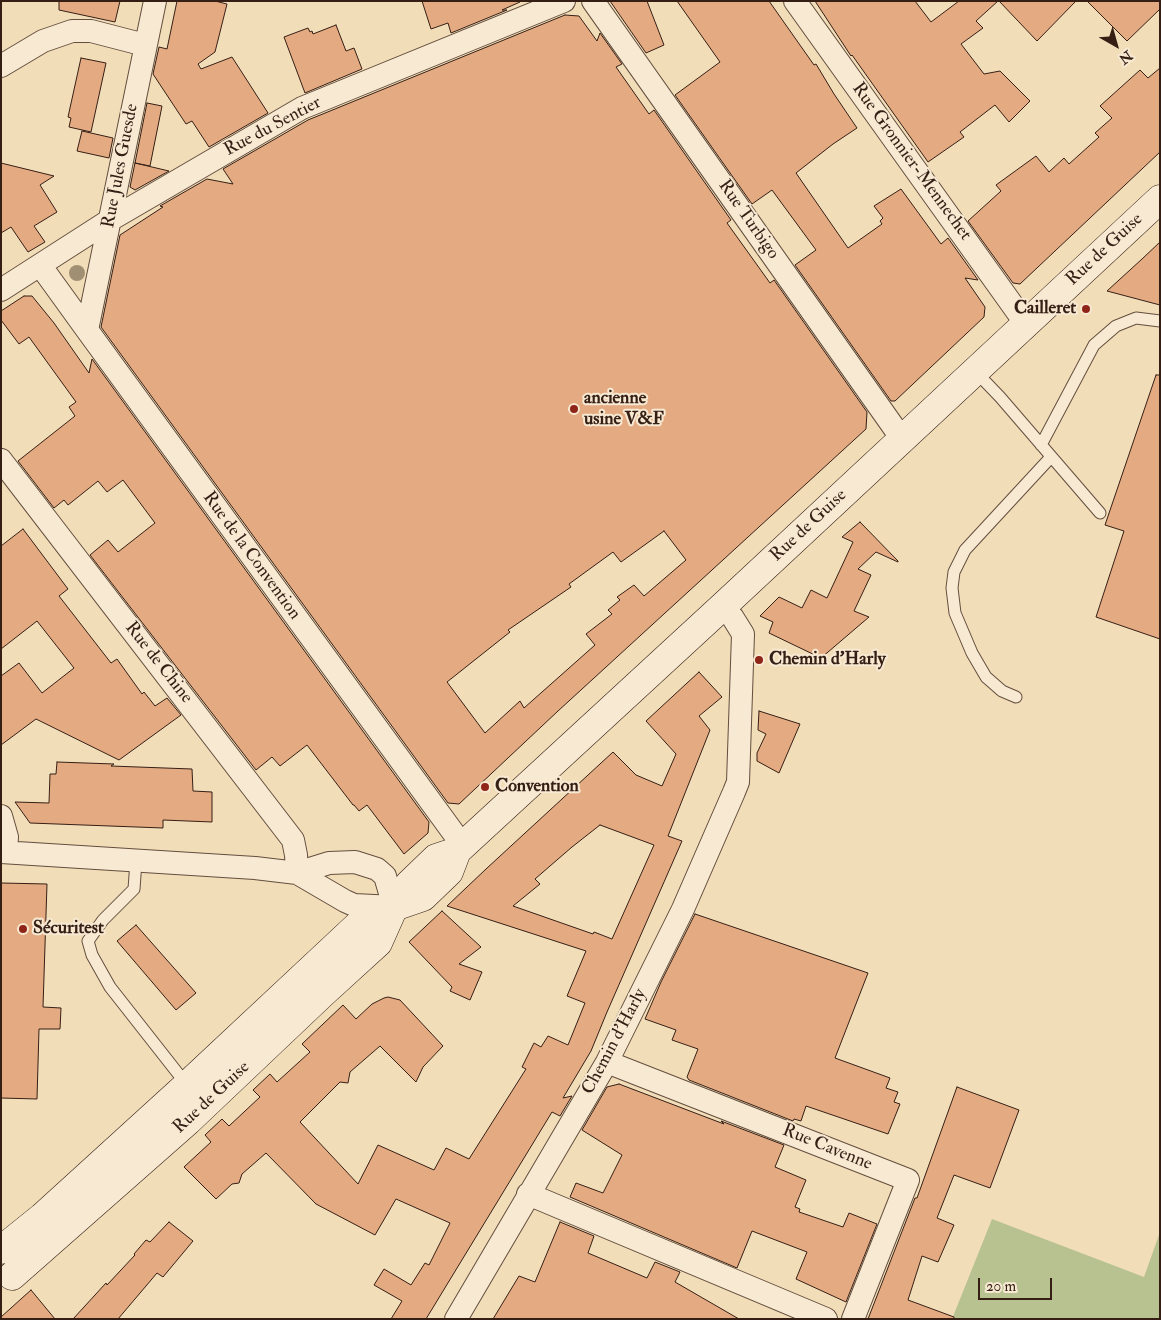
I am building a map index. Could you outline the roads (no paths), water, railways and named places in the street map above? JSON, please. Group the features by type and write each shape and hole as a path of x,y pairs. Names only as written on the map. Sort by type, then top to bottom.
{"main road":[{"name":"Rue de Guise","path":"5,1274 188,1121 378,943 394,907 409,884 436,858 460,848 1160,199"},
{"name":"Rue de Guise","path":"1,1250 42,1217 187,1085 356,926 394,907"}],"street":[{"name":"Rue Jules Guesde","path":"87,330 155,1"},
{"name":"Rue du Sentier","path":"1,290 110,220 302,108 564,1"},
{"name":"Rue Turbigo","path":"593,1 902,439"},
{"name":"Rue Gronnier-Mennechet","path":"796,1 1026,324"},
{"path":"1,66 43,41 72,31 91,31 145,45"},
{"name":"Rue de la Convention","path":"40,265 460,848"},
{"name":"Rue de Chine","path":"1,460 293,840 297,873"},
{"name":"Chemin d'Harly","path":"456,1319 528,1194 608,1062 683,909 738,782 743,634 723,606"},
{"path":"1,816 7,837 4,852 255,868 297,873 329,864 355,862 377,869 385,876 394,907 354,905 297,873"},
{"name":"Rue Cavenne","path":"608,1062 908,1180 852,1319"},
{"path":"528,1194 826,1319"}],"lane":[{"path":"1041,445 1094,345 1116,326 1136,318 1160,321"},
{"path":"975,371 1000,397 1100,513"},
{"path":"1016,698 1002,691 986,677 972,653 955,613 952,588 954,572 965,550 1051,457"},
{"path":"136,861 134,889 103,920 88,941 92,955 110,988 187,1085"}],"place":[{"name":"Cailleret","path":"1086,309"},
{"name":"ancienne usine V&F","path":"574,409"},
{"name":"Chemin d'Harly","path":"759,660"},
{"name":"Convention","path":"485,787"},
{"name":"Sécuritest","path":"23,929"}]}
